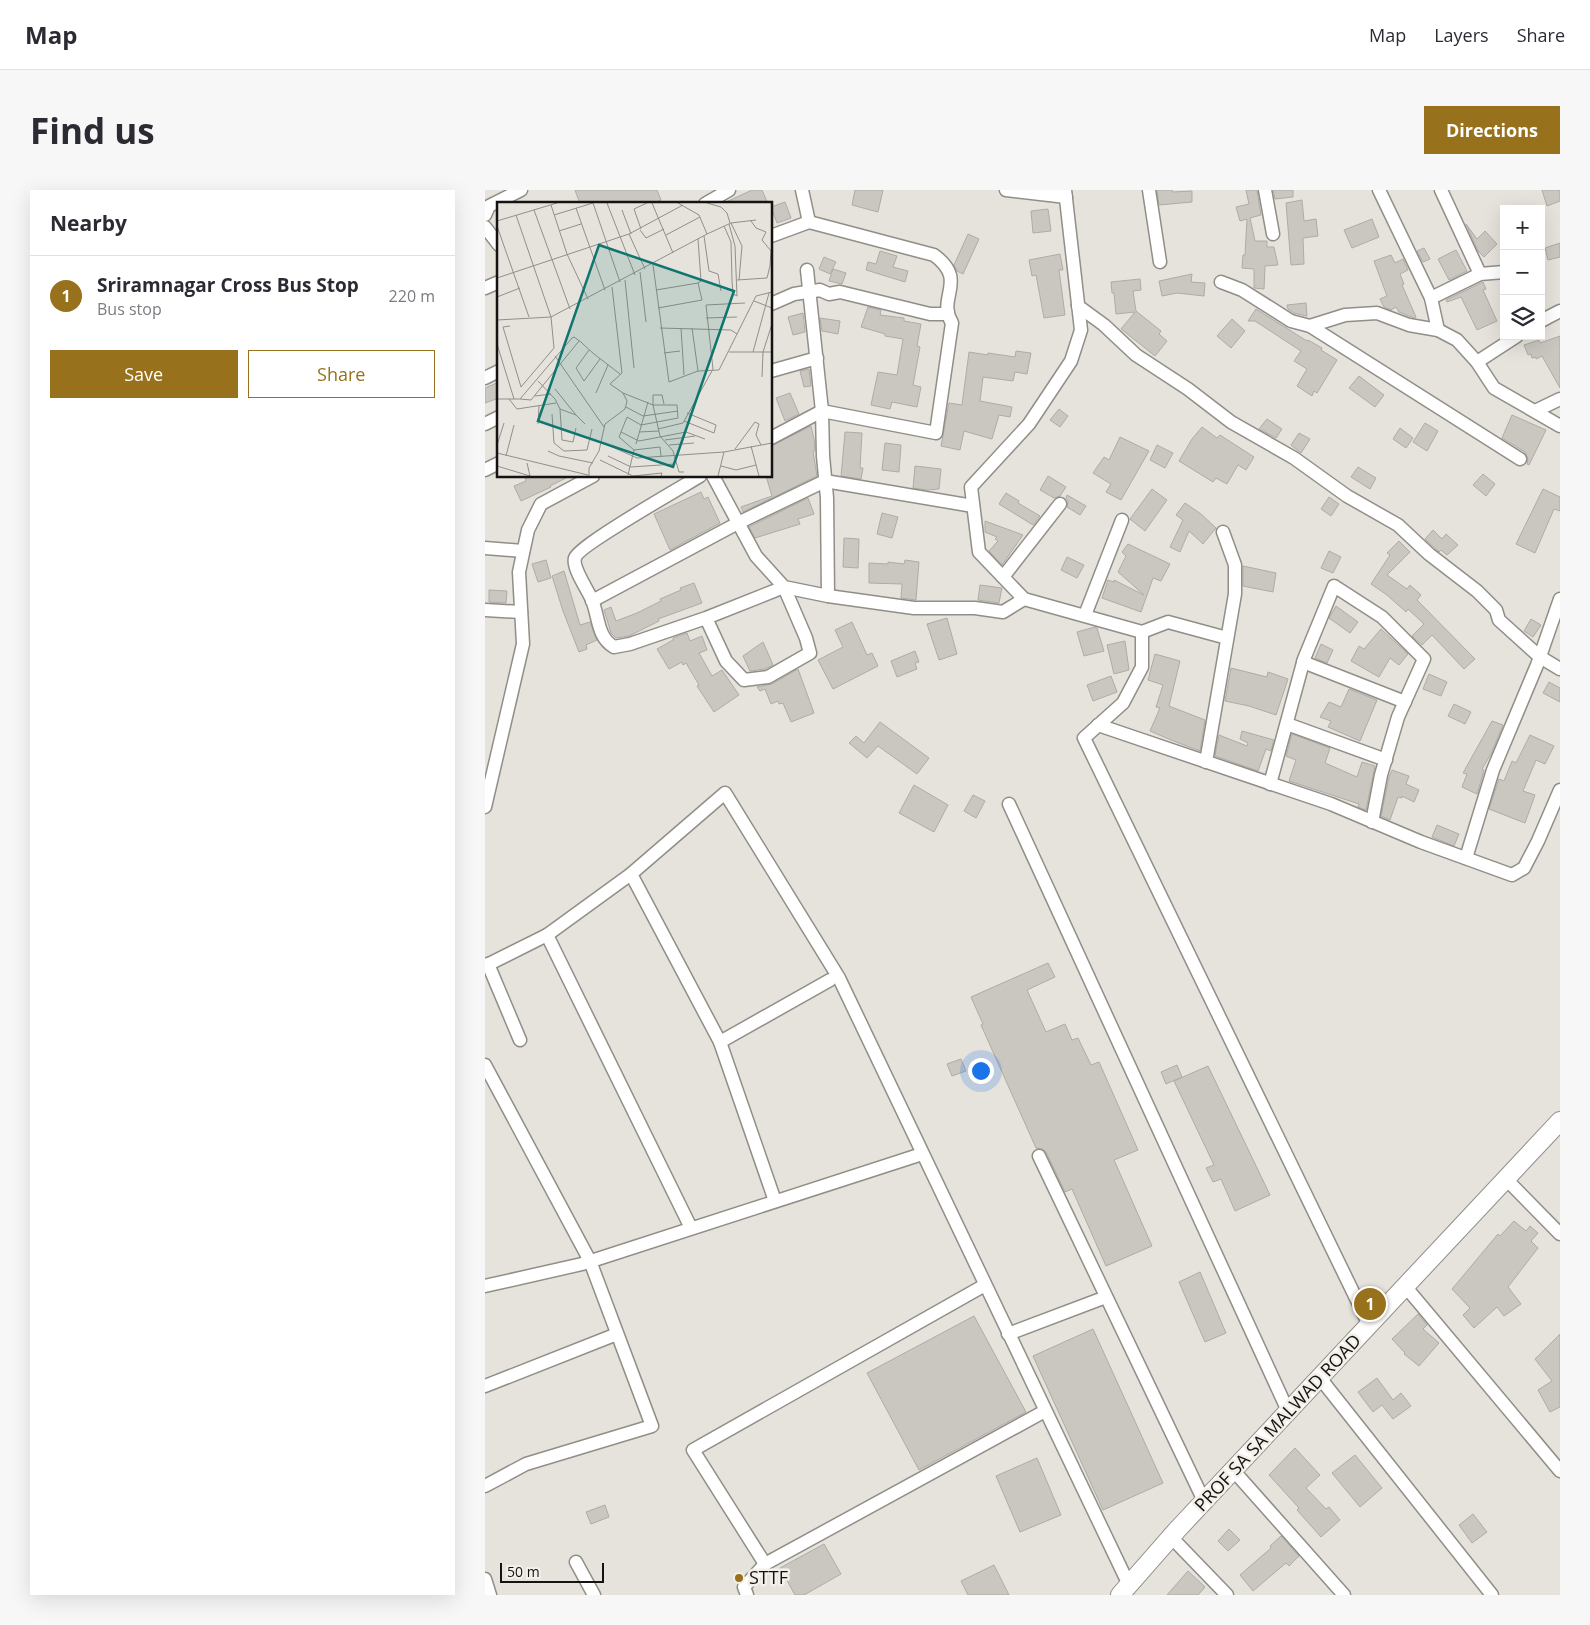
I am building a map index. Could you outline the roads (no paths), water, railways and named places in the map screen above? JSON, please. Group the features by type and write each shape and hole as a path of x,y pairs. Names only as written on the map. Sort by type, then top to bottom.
{"street":[{"path":"485,215 489,206 521,190"},
{"path":"708,202 729,190"},
{"path":"802,190 809,222"},
{"path":"1006,190 1065,194 1081,330 1071,361 1029,424 971,488 979,552 1024,600 1142,632 1168,622 1227,638"},
{"path":"1149,190 1160,262"},
{"path":"1265,190 1273,234"},
{"path":"1379,190 1431,298 1439,330"},
{"path":"1441,190 1480,274"},
{"path":"773,235 809,222 934,255 944,263 951,275 947,314 952,322 936,433 822,411 773,437"},
{"path":"485,227 497,242"},
{"path":"807,270 822,411 828,596"},
{"path":"1431,298 1480,274 1500,272"},
{"path":"1221,282 1242,290 1291,321 1310,326 1520,459"},
{"path":"485,288 497,283"},
{"path":"773,303 794,294 820,290 829,294 840,292 930,314 947,314"},
{"path":"1078,306 1104,324 1136,355 1187,389 1231,422 1294,458 1347,496 1398,525 1429,554 1477,591 1495,610 1499,620 1540,657 1560,669"},
{"path":"1545,319 1560,311"},
{"path":"1310,326 1345,315 1377,313 1409,325 1439,330 1457,340 1477,362 1494,388 1560,426"},
{"path":"1477,362 1511,340"},
{"path":"773,369 817,358"},
{"path":"485,378 497,372"},
{"path":"1535,411 1560,399"},
{"path":"485,424 497,418"},
{"path":"485,470 497,464"},
{"path":"485,807 523,644 519,572 528,530 541,504 589,478"},
{"path":"697,478 597,539 577,555 574,560 576,569 592,601 602,635 607,643 614,647 630,644 706,618 784,587 828,596 913,608 975,608 1003,612 1024,600"},
{"path":"706,618 726,661 744,680 768,677 810,653 806,638 784,587 756,556 714,478"},
{"path":"592,601 738,523 825,480 973,506"},
{"path":"1003,577 1060,504"},
{"path":"1085,615 1123,520"},
{"path":"1206,762 1235,594 1235,565 1223,532"},
{"path":"485,548 523,551"},
{"path":"1271,784 1303,662 1333,586 1382,618 1425,659 1399,716 1381,775 1372,822"},
{"path":"1466,858 1493,770 1540,657 1560,599"},
{"path":"485,610 521,612"},
{"path":"1142,632 1142,667 1123,703 1084,738 1369,1325"},
{"path":"1303,662 1405,702"},
{"path":"1287,724 1386,760"},
{"path":"1098,726 1331,804 1421,842 1512,875 1524,868 1539,841 1560,790"},
{"path":"520,1040 486,965 547,935 631,874 725,793 839,978 1045,1411 1124,1590"},
{"path":"1009,804 1288,1411"},
{"path":"631,874 720,1042 775,1201"},
{"path":"547,935 691,1228"},
{"path":"720,1042 830,980"},
{"path":"485,1065 590,1261 652,1426 526,1464 485,1486"},
{"name":"PROF SA SA MALWAD ROAD","path":"1124,1590 1204,1501 1560,1121"},
{"path":"485,1286 590,1261 922,1154"},
{"path":"1039,1156 1204,1501"},
{"path":"1506,1179 1560,1234"},
{"path":"765,1564 693,1450 985,1285"},
{"path":"1405,1286 1560,1471"},
{"path":"1008,1334 1106,1297"},
{"path":"485,1386 617,1334"},
{"path":"1320,1378 1492,1595"},
{"path":"747,1595 744,1586 765,1564 1045,1411"},
{"path":"1233,1470 1343,1595"},
{"path":"1171,1537 1227,1595"},
{"path":"576,1562 594,1595"},
{"path":"485,1580 490,1595"}],"place":[{"name":"Sriramnagar Cross Bus Stop","path":"1370,1304"},
{"name":"STTF","path":"739,1578"}]}
